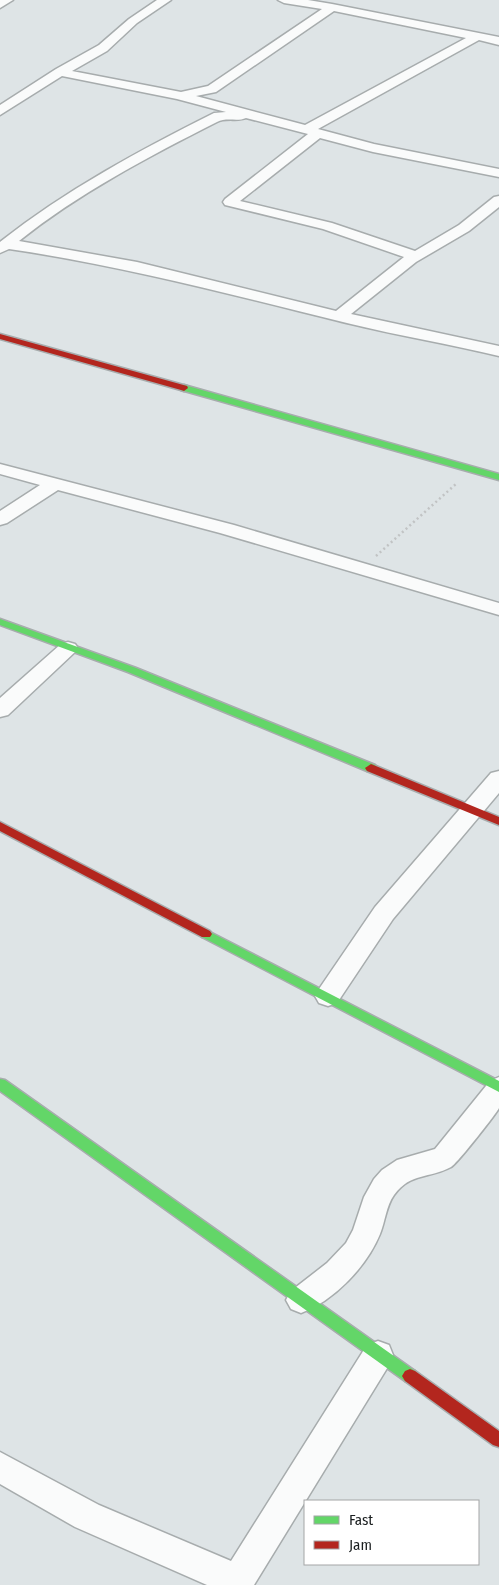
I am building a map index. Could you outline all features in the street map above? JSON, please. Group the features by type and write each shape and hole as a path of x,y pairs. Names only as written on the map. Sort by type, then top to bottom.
{"street":[{"path":"0,5 7,0"},
{"path":"0,111 60,72 103,48 133,21 166,0"},
{"path":"284,0 315,2 499,41"},
{"path":"178,95 212,89 332,7"},
{"path":"416,256 328,226 230,202 311,132 478,36"},
{"path":"60,72 178,95 219,110 257,116 311,132 492,172 499,160"},
{"path":"212,89 219,110"},
{"path":"3,246 35,221 111,172 219,110"},
{"path":"339,316 416,256 464,228 499,200"},
{"path":"3,246 73,253 175,274 408,334 499,351"},
{"path":"0,336 499,477"},
{"path":"0,469 141,505 499,609"},
{"path":"0,519 54,484"},
{"path":"0,622 132,670 499,821"},
{"path":"0,710 68,648"},
{"path":"328,996 384,913 499,778"},
{"path":"0,826 328,996 499,1088 445,1157 404,1169 390,1179 376,1199 366,1232 356,1253 342,1268 301,1300"},
{"path":"0,1084 499,1440"},
{"path":"0,1468 87,1516 236,1583 378,1355"}],"path":[{"path":"363,568 472,469"}],"traffic: fast":[{"path":"184,388 499,477"},
{"path":"0,622 132,670 371,768"},
{"path":"206,934 499,1087"},
{"path":"0,1084 410,1376"}],"traffic: jam":[{"path":"0,336 184,388"},
{"path":"371,768 499,821"},
{"path":"0,826 206,934"},
{"path":"410,1376 499,1440"}]}
